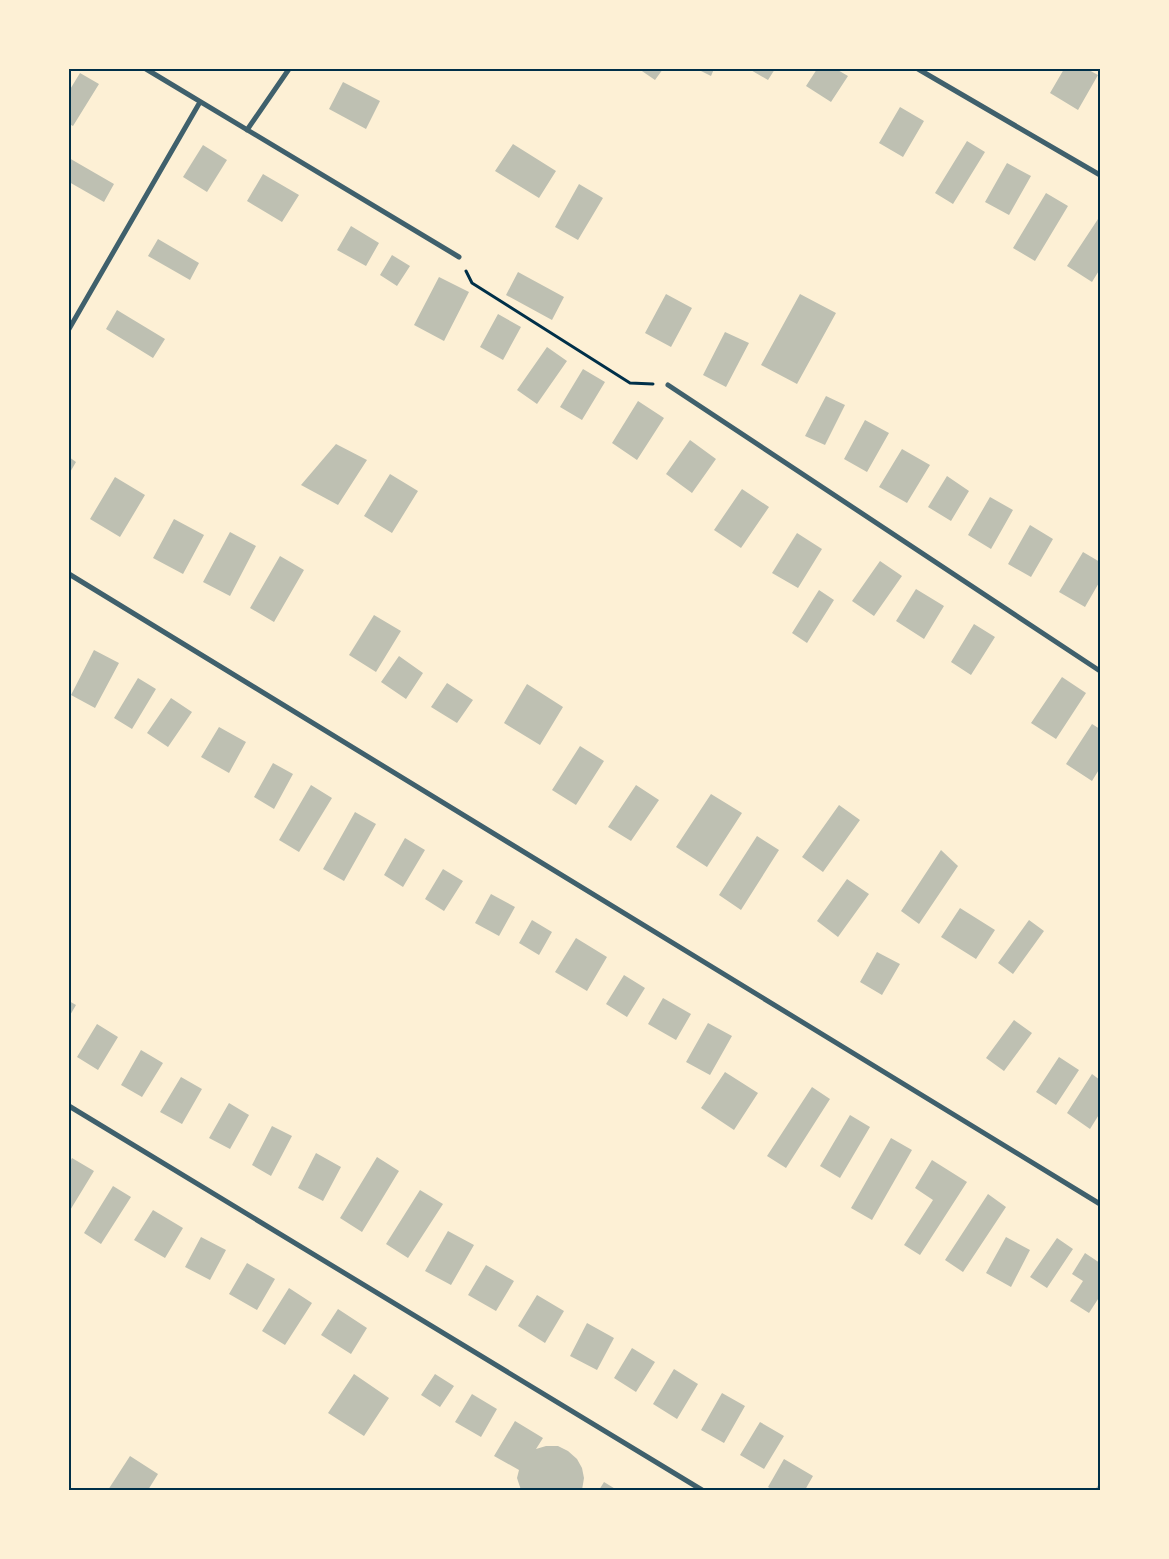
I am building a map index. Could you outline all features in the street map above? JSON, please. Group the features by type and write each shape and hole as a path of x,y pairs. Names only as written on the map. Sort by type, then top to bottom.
{"street":[{"path":"146,69 458,257"},
{"path":"247,130 289,69"},
{"path":"918,69 1100,175"},
{"path":"69,329 200,102"},
{"path":"668,385 1100,671"},
{"path":"69,574 1100,1204"},
{"path":"69,1106 702,1490"}],"path":[{"path":"458,257 472,283 630,383 668,385"}],"building":[{"path":"639,69 663,69 655,80"},
{"path":"697,69 714,69 711,76"},
{"path":"749,69 775,69 768,80"},
{"path":"817,69 836,69 848,76 831,102 806,86"},
{"path":"1064,69 1087,69 1098,75 1078,110 1050,93"},
{"path":"80,73 99,84 73,126 69,124 69,91"},
{"path":"343,82 380,101 366,129 329,109"},
{"path":"900,107 924,121 903,157 879,143"},
{"path":"967,141 985,152 953,204 935,193"},
{"path":"513,144 556,171 539,198 495,171"},
{"path":"203,145 227,160 207,192 183,177"},
{"path":"69,158 114,184 104,202 69,182"},
{"path":"1007,163 1031,176 1009,215 985,202"},
{"path":"263,174 299,195 282,222 247,201"},
{"path":"579,184 603,198 578,240 555,227"},
{"path":"1046,193 1068,206 1035,261 1013,248"},
{"path":"1098,219 1100,220 1100,269 1092,282 1067,266"},
{"path":"351,226 379,243 366,266 337,250"},
{"path":"158,239 199,263 190,280 148,256"},
{"path":"392,255 410,266 397,286 380,275"},
{"path":"518,272 564,297 552,320 506,295"},
{"path":"439,277 469,292 444,341 414,325"},
{"path":"666,294 692,308 671,347 645,333"},
{"path":"800,294 836,313 797,384 761,365"},
{"path":"117,310 165,339 153,358 106,329"},
{"path":"498,314 521,327 503,360 480,347"},
{"path":"725,332 749,343 726,387 703,375"},
{"path":"547,347 567,361 537,404 517,390"},
{"path":"583,369 605,382 582,420 560,407"},
{"path":"826,396 845,405 825,445 805,436"},
{"path":"638,401 664,418 637,460 612,443"},
{"path":"865,420 889,433 867,472 844,459"},
{"path":"690,440 716,459 692,493 666,474"},
{"path":"336,444 367,460 338,505 301,485"},
{"path":"902,449 930,465 907,503 879,487"},
{"path":"69,457 76,462 69,474"},
{"path":"390,474 418,491 392,533 364,516"},
{"path":"947,476 969,491 951,521 928,507"},
{"path":"115,477 145,495 120,537 90,519"},
{"path":"742,489 769,507 741,548 714,530"},
{"path":"990,497 1013,510 991,549 968,535"},
{"path":"174,519 204,535 183,574 153,558"},
{"path":"1030,525 1053,539 1031,577 1008,564"},
{"path":"230,532 256,546 230,596 203,582"},
{"path":"797,533 822,549 798,588 772,573"},
{"path":"1083,552 1100,562 1100,581 1085,607 1059,592"},
{"path":"280,556 304,570 274,622 250,608"},
{"path":"880,561 902,576 874,616 852,601"},
{"path":"916,589 944,606 924,639 896,621"},
{"path":"819,590 834,600 807,643 792,633"},
{"path":"374,615 401,631 376,672 349,655"},
{"path":"974,624 995,637 971,675 951,662"},
{"path":"94,650 119,663 95,708 71,695"},
{"path":"399,656 423,673 406,699 381,682"},
{"path":"1062,677 1086,693 1056,739 1031,723"},
{"path":"138,678 156,689 132,729 114,718"},
{"path":"447,683 473,700 457,723 431,707"},
{"path":"527,684 563,707 540,745 504,723"},
{"path":"171,698 192,712 168,747 147,733"},
{"path":"1092,724 1100,729 1100,768 1092,781 1066,764"},
{"path":"219,727 246,742 229,773 201,757"},
{"path":"580,746 604,761 576,805 552,790"},
{"path":"273,763 293,774 274,809 254,797"},
{"path":"311,785 332,798 299,852 279,840"},
{"path":"636,785 659,800 631,841 608,827"},
{"path":"711,794 742,813 707,867 676,847"},
{"path":"839,805 860,820 823,872 802,857"},
{"path":"355,812 376,824 344,881 323,869"},
{"path":"757,836 779,850 741,910 719,895"},
{"path":"405,838 425,850 403,887 384,875"},
{"path":"941,850 958,866 919,924 901,911"},
{"path":"443,869 463,881 444,911 425,899"},
{"path":"847,879 869,894 838,937 817,921"},
{"path":"491,894 515,907 499,936 475,923"},
{"path":"960,908 995,930 976,959 941,937"},
{"path":"532,920 552,932 539,955 519,943"},
{"path":"1029,920 1044,931 1013,974 998,963"},
{"path":"576,938 607,957 587,991 555,972"},
{"path":"877,952 900,964 882,995 860,982"},
{"path":"624,975 645,988 627,1017 606,1004"},
{"path":"663,998 691,1014 676,1040 648,1024"},
{"path":"69,1001 76,1005 69,1017"},
{"path":"1014,1020 1032,1033 1004,1071 986,1058"},
{"path":"708,1023 732,1036 710,1075 686,1062"},
{"path":"97,1024 118,1037 98,1070 77,1057"},
{"path":"141,1050 163,1063 142,1097 121,1085"},
{"path":"1059,1057 1079,1070 1056,1105 1036,1092"},
{"path":"725,1072 758,1093 734,1130 701,1108"},
{"path":"1092,1074 1100,1080 1100,1113 1090,1129 1067,1113"},
{"path":"181,1077 202,1089 182,1124 160,1112"},
{"path":"812,1087 830,1099 786,1168 767,1156"},
{"path":"229,1103 249,1115 230,1149 209,1138"},
{"path":"850,1115 870,1127 840,1178 820,1166"},
{"path":"272,1126 292,1136 271,1176 252,1165"},
{"path":"891,1138 912,1150 872,1220 851,1208"},
{"path":"316,1153 341,1167 323,1201 298,1188"},
{"path":"377,1157 399,1171 362,1232 340,1218"},
{"path":"72,1158 94,1171 69,1212 69,1164"},
{"path":"932,1160 967,1182 920,1255 904,1245 933,1200 915,1188"},
{"path":"113,1186 131,1197 101,1244 84,1233"},
{"path":"420,1190 443,1204 408,1258 386,1244"},
{"path":"988,1194 1006,1207 963,1272 945,1260"},
{"path":"153,1210 183,1228 165,1258 134,1240"},
{"path":"448,1231 474,1245 451,1285 425,1271"},
{"path":"201,1237 226,1250 210,1280 185,1267"},
{"path":"1006,1237 1030,1250 1011,1287 986,1273"},
{"path":"1057,1238 1073,1249 1047,1288 1030,1277"},
{"path":"1085,1253 1100,1263 1100,1296 1089,1313 1070,1301 1083,1281 1072,1274"},
{"path":"247,1263 275,1279 257,1310 229,1294"},
{"path":"486,1265 514,1281 496,1311 468,1295"},
{"path":"289,1288 312,1303 285,1345 262,1331"},
{"path":"537,1295 564,1311 545,1343 518,1326"},
{"path":"338,1309 367,1328 351,1354 321,1335"},
{"path":"587,1323 614,1338 597,1370 570,1356"},
{"path":"632,1348 655,1362 636,1392 614,1378"},
{"path":"674,1369 698,1384 677,1419 653,1404"},
{"path":"354,1374 389,1398 364,1436 328,1413"},
{"path":"435,1374 454,1386 440,1407 421,1395"},
{"path":"722,1393 745,1406 724,1443 701,1430"},
{"path":"472,1394 497,1409 481,1437 455,1422"},
{"path":"515,1421 543,1438 536,1449 546,1446 558,1446 568,1451 577,1459 582,1468 584,1478 582,1490 521,1490 517,1478 519,1470 494,1456"},
{"path":"760,1422 784,1436 764,1469 740,1455"},
{"path":"130,1456 158,1474 148,1490 108,1490"},
{"path":"784,1459 813,1476 805,1490 773,1490 768,1487"},
{"path":"604,1482 617,1490 599,1490"},
{"path":"1100,1482 1100,1490 1094,1490 1097,1487"}]}
